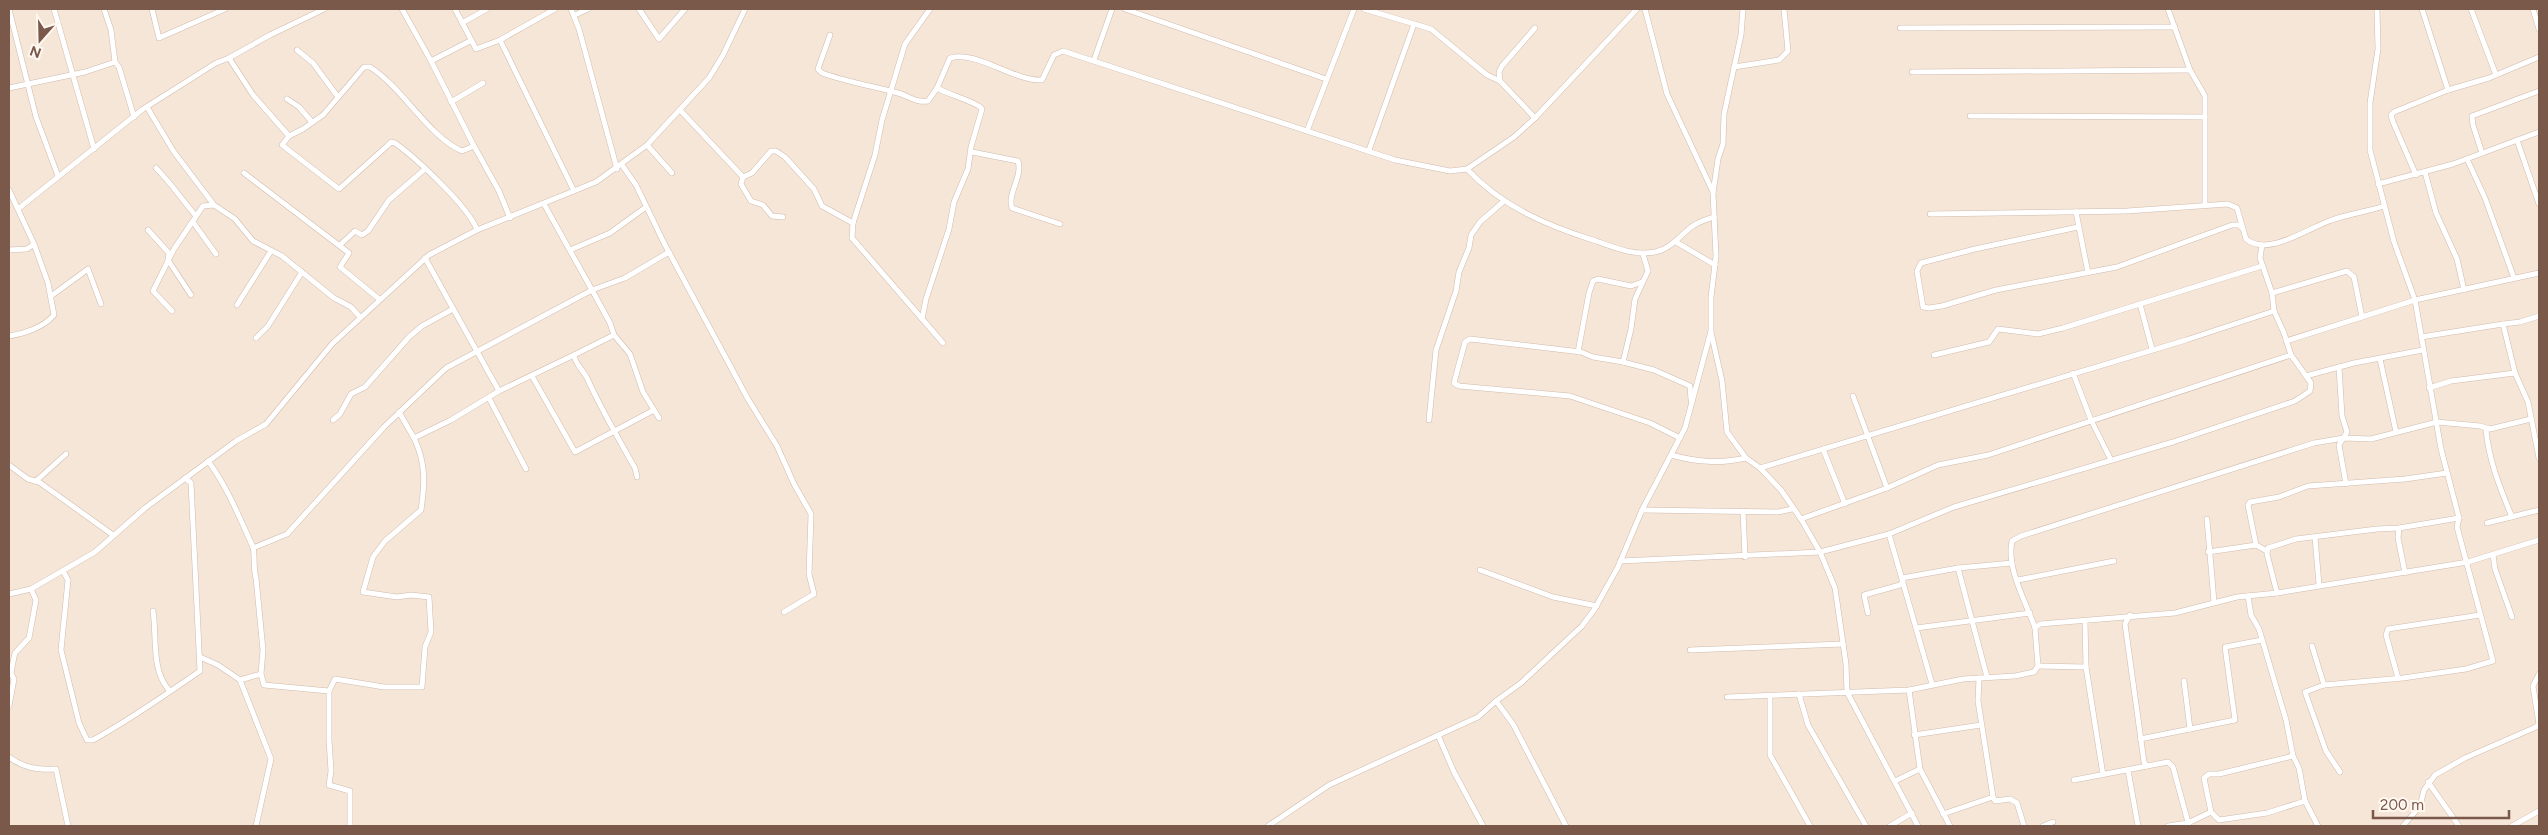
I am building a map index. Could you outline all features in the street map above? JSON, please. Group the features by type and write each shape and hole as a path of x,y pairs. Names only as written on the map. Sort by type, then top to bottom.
{"street":[{"path":"9,9 46,149 58,176"},
{"path":"54,9 94,149"},
{"path":"104,9 111,30 116,62 134,117"},
{"path":"152,9 159,38 225,9"},
{"path":"18,209 147,107 216,64 324,9"},
{"path":"402,9 431,60 510,218"},
{"path":"455,9 470,41 479,50 555,9"},
{"path":"462,23 487,9"},
{"path":"570,9 575,15 617,169"},
{"path":"575,15 588,9"},
{"path":"639,9 659,39 685,9"},
{"path":"9,594 32,589 95,552 144,508 236,440 266,424 332,344 379,298 424,258 477,230 574,191 617,169 647,145 716,68 745,9"},
{"path":"930,9 905,44 875,156 853,223 852,238 943,343"},
{"path":"1094,60 1112,9"},
{"path":"1125,9 1326,79"},
{"path":"1308,130 1354,9"},
{"path":"1364,9 1430,29 1487,75 1500,81 1535,118"},
{"path":"830,35 819,64 819,72 840,80 891,91 923,102 928,101 937,88 947,62 955,56 982,61 1006,72 1042,80 1057,53 1063,51 1395,160 1441,170 1467,168 1514,137 1535,118 1637,9"},
{"path":"1645,9 1667,94 1713,193"},
{"path":"1268,826 1329,785 1478,717 1521,683 1562,645 1582,626 1597,606 1620,561 1642,510 1680,438 1692,406 1710,332 1715,265 1713,193 1718,159 1723,144 1724,114 1741,34 1743,9"},
{"path":"1734,67 1779,60 1788,51 1784,9"},
{"path":"2168,9 2190,70 2205,96 2205,204"},
{"path":"2340,772 2326,752 2306,692 2324,685 2371,683 2492,663 2493,658 2457,527 2459,518 2447,473 2429,388 2415,300 2394,242 2378,184 2370,141 2370,97 2378,49 2377,9"},
{"path":"2422,9 2448,90"},
{"path":"2471,9 2496,75"},
{"path":"2533,9 2539,29"},
{"path":"1369,150 1414,24"},
{"path":"1900,28 2175,27"},
{"path":"1500,81 1499,72 1502,66 1535,28"},
{"path":"500,40 574,191"},
{"path":"431,60 470,41"},
{"path":"297,50 313,64 338,97"},
{"path":"2416,175 2410,167 2391,115 2403,106 2496,75 2539,57"},
{"path":"229,58 253,94 289,136"},
{"path":"9,88 116,62"},
{"path":"474,146 462,151 453,146 418,115 393,84 370,67 364,67 323,115 289,136 282,145 339,189 392,142 404,149 463,206 474,220 477,230"},
{"path":"1912,72 2190,70"},
{"path":"451,102 482,83"},
{"path":"922,319 926,299 949,229 954,202 968,169 982,106 948,95 937,88"},
{"path":"2482,153 2472,125 2472,116 2539,91"},
{"path":"287,99 299,107 312,122"},
{"path":"147,107 174,152 214,205 235,219 253,241 282,256 334,298 351,307 360,317"},
{"path":"680,110 743,177"},
{"path":"1970,116 2206,117"},
{"path":"2378,184 2416,175 2467,159 2539,132"},
{"path":"2517,140 2539,204"},
{"path":"647,145 672,173"},
{"path":"743,177 752,173 771,151 776,151 785,157 814,189 822,206 853,223"},
{"path":"972,152 1018,161 1020,168 1011,199 1012,208 1060,224"},
{"path":"2467,159 2486,198 2514,278"},
{"path":"622,165 636,184 669,252 748,399 777,446 794,484 811,514 809,574 814,594 784,612"},
{"path":"156,168 196,216"},
{"path":"1467,168 1487,189 1504,201 1557,229 1622,251 1642,254 1658,251 1676,242 1695,224 1714,217"},
{"path":"340,244 354,231 362,235 368,231 389,200 425,169"},
{"path":"2425,172 2436,213 2457,259 2464,290"},
{"path":"244,173 340,244 349,253 340,267 379,298"},
{"path":"743,177 741,184 751,201 763,205 772,216 783,217"},
{"path":"9,190 34,244 51,296 54,316 49,322 29,332 9,336"},
{"path":"1429,420 1436,350 1456,291 1459,272 1469,248 1471,235 1480,222 1504,201"},
{"path":"544,204 610,323 614,335 630,354 643,392 659,418"},
{"path":"1930,214 2163,209 2205,204 2233,206 2237,208 2242,228 2249,242 2262,245 2282,242 2329,221 2384,206"},
{"path":"172,311 153,291 168,260 203,206 214,205"},
{"path":"570,250 610,234 646,207"},
{"path":"2076,212 2088,272"},
{"path":"192,222 216,254"},
{"path":"2078,227 1975,249 1921,264 1917,271 1923,307 1942,306 1996,290 2138,261 2232,225 2240,225 2242,228"},
{"path":"148,230 169,252 168,260 191,294"},
{"path":"1676,242 1715,265"},
{"path":"9,250 27,249 34,244"},
{"path":"1620,561 1746,557 1820,552 1889,534 1954,507 2295,402 2310,390 2311,383 2291,355 2274,311 2272,293 2260,258 2262,245"},
{"path":"237,305 271,251"},
{"path":"253,548 287,534 413,397 446,368 592,290 625,278 669,252"},
{"path":"1622,362 1631,329 1634,299 1648,267 1642,254"},
{"path":"424,258 498,391"},
{"path":"1934,355 1989,342 1998,329 2042,333 2109,315 2262,266"},
{"path":"51,296 88,269 100,304"},
{"path":"2272,293 2347,271 2354,277 2362,316"},
{"path":"256,338 268,326 302,272"},
{"path":"2286,341 2415,300 2539,273"},
{"path":"1578,352 1588,292 1593,281 1598,279 1630,286 1642,282"},
{"path":"2140,304 2152,349"},
{"path":"334,420 340,414 351,394 365,387 409,337 422,326 453,309"},
{"path":"1760,468 2274,311"},
{"path":"2421,337 2520,322 2539,316"},
{"path":"2503,324 2515,373 2524,390 2539,458"},
{"path":"1710,332 1722,381 1727,432 1746,458 1760,468 1781,490 1792,509 1802,519 1820,552 1835,588 1843,644 1847,692 1918,826"},
{"path":"414,438 489,398 498,391 614,335"},
{"path":"1680,438 1650,423 1570,396 1459,386 1454,383 1465,342 1467,340 1509,343 1560,352 1578,352 1654,370 1690,386 1692,406"},
{"path":"2306,376 2354,363 2423,350"},
{"path":"574,354 575,360 586,377 594,397 635,468 637,476"},
{"path":"1802,519 1887,488 1938,464 1988,455 2291,355"},
{"path":"2380,359 2396,432"},
{"path":"2339,367 2342,416 2347,432 2339,445 2346,484"},
{"path":"2073,373 2091,420 2111,460"},
{"path":"2429,388 2451,381 2515,373"},
{"path":"532,376 575,452 654,410"},
{"path":"1852,396 1887,488"},
{"path":"489,398 526,469"},
{"path":"350,826 350,791 329,785 331,771 329,740 330,691 335,679 384,687 422,687 425,647 430,632 429,597 411,595 397,597 363,592 373,557 384,541 421,510 425,481 422,456 399,412"},
{"path":"1727,697 1909,690 1932,684 1934,686 1979,678 2015,676 2034,672 2038,666 2035,628 2012,563 2010,550 2012,541 2020,536 2314,442 2344,438 2371,439 2437,422 2480,426 2486,430 2531,419"},
{"path":"2486,430 2488,449 2496,478 2512,517"},
{"path":"1823,449 1845,504"},
{"path":"36,481 66,454"},
{"path":"1671,455 1694,462 1727,462 1746,458"},
{"path":"208,461 220,477 253,548 252,566 256,578 263,650 261,674 264,684 330,691"},
{"path":"9,465 28,479 36,481 113,535"},
{"path":"2256,545 2248,506 2250,502 2279,497 2308,486 2346,484 2447,473"},
{"path":"63,571 68,580 61,650 79,723 87,740 92,740 131,719 169,690 200,671 191,483 185,478"},
{"path":"1642,510 1778,512 1792,509"},
{"path":"2487,523 2539,510"},
{"path":"1743,511 1746,557"},
{"path":"2267,550 2273,545 2315,537 2399,528 2459,518"},
{"path":"2207,519 2208,552 2214,602"},
{"path":"2399,528 2398,538 2405,573"},
{"path":"1889,534 1932,684"},
{"path":"2315,537 2319,585"},
{"path":"2035,628 2040,624 2130,615 2175,613 2214,602 2248,596 2468,562 2539,540"},
{"path":"2208,552 2256,545 2267,550"},
{"path":"2267,550 2277,592"},
{"path":"2494,555 2495,569 2512,617"},
{"path":"2018,580 2114,561"},
{"path":"1903,579 1958,568 2012,563"},
{"path":"1958,568 1987,677"},
{"path":"1480,570 1553,597 1597,606"},
{"path":"1868,613 1864,595 1900,585 1903,579"},
{"path":"9,706 14,679 11,673 15,653 29,638 36,600 32,589"},
{"path":"2248,596 2251,615 2262,640 2286,720 2293,756 2299,768 2305,801 2318,826"},
{"path":"153,611 156,656 162,681 169,690"},
{"path":"1916,628 2030,613"},
{"path":"2130,615 2125,624 2131,656 2140,739 2147,766"},
{"path":"2398,678 2386,635 2388,628 2480,615"},
{"path":"2085,620 2086,667 2103,775"},
{"path":"2140,739 2235,720 2225,647 2262,640"},
{"path":"1690,650 1843,644"},
{"path":"2312,646 2324,685"},
{"path":"200,656 218,665 240,680 270,759 256,826"},
{"path":"2038,666 2086,667"},
{"path":"240,680 261,674"},
{"path":"2404,826 2420,806 2428,782 2445,768 2531,730 2539,724 2533,686 2539,674"},
{"path":"1979,678 1977,688 1981,725 1993,798 1995,801 2010,799 2017,803 2024,826"},
{"path":"2184,681 2190,729"},
{"path":"1909,690 1920,769 1950,826"},
{"path":"1799,694 1801,708 1808,726 1866,826"},
{"path":"1770,695 1770,756 1810,826"},
{"path":"1496,701 1513,724 1566,826"},
{"path":"1914,736 1981,725"},
{"path":"1438,735 1454,772 1482,826"},
{"path":"2293,756 2209,774 2204,778 2211,812 2219,820 2267,813 2305,801"},
{"path":"9,757 21,766 41,770 56,769 68,826"},
{"path":"2074,780 2168,762 2173,767 2189,824"},
{"path":"1895,781 1920,769"},
{"path":"2128,770 2138,826"},
{"path":"2428,782 2459,826"},
{"path":"1943,814 1993,798"},
{"path":"2512,826 2539,811"},
{"path":"2168,826 2189,824 2211,812"},
{"path":"1890,826 1912,813"},
{"path":"2043,826 2053,822"}],"shaded area":[{"path":"9,9 2539,9 2539,826 9,826"}]}
